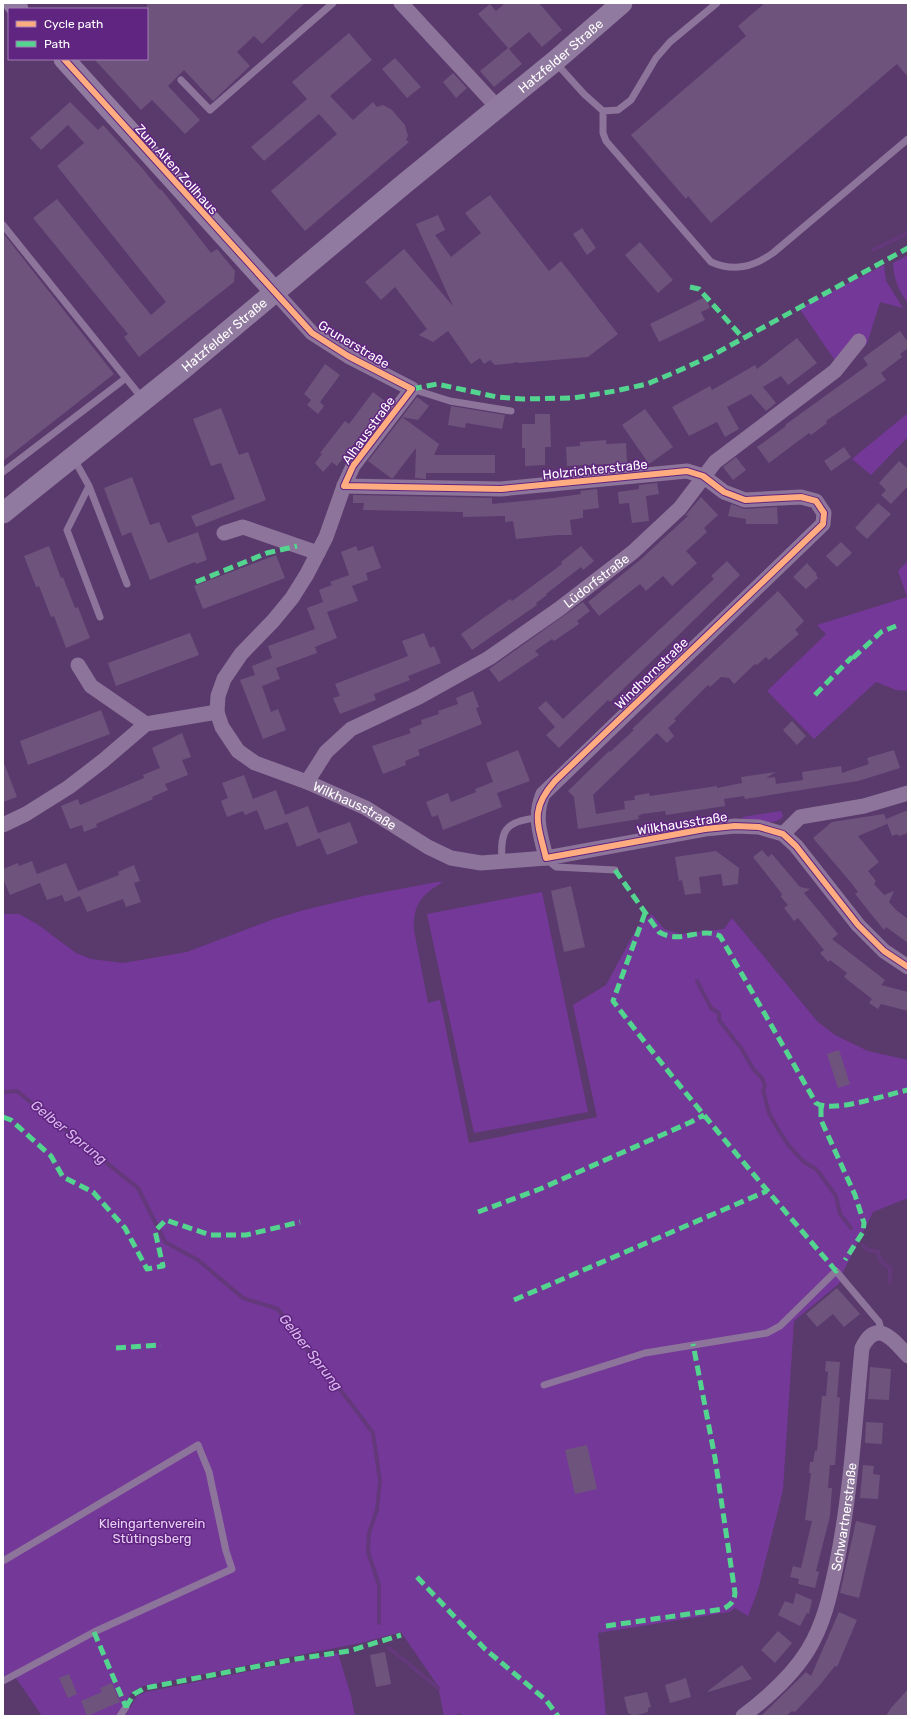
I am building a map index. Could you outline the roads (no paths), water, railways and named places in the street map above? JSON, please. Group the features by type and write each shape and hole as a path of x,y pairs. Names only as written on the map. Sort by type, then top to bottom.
{"main road":[{"name":"Hatzfelder Straße","path":"3,513 275,292 404,184 555,61 622,3"},
{"name":"Zum Alten Zollhaus","path":"65,60 275,292"}],"street":[{"path":"401,3 498,108"},
{"name":"Grunerstraße","path":"275,292 312,333 348,356 412,389"},
{"name":"Lüdorfstraße","path":"307,782 326,752 351,729 419,697 489,658 590,586 633,552 680,508 715,462 835,371 859,341"},
{"name":"Alhausstraße","path":"217,712 218,696 224,678 241,654 273,621 292,598 318,553 353,466 412,389"},
{"name":"Holzrichterstraße","path":"344,486 501,489 687,471 703,476 724,492 745,500 801,497 816,501 824,513 823,524"},
{"name":"Windhornstraße","path":"546,858 537,818 538,807 543,794 823,524"},
{"path":"224,533 242,527 318,553"},
{"path":"78,665 91,686 146,724"},
{"path":"3,825 26,814 69,787 104,760 146,724 217,712"},
{"name":"Wilkhausstraße","path":"217,712 222,727 238,751 255,762 307,782 366,808 428,847 451,858 481,863 502,863 546,858 712,828 735,826 759,827 783,834 796,846 858,925 884,951 908,966"},
{"path":"783,834 800,817 864,806 908,793"},
{"path":"882,1333 887,1335 908,1356"},
{"name":"Schwartnerstraße","path":"743,1716 772,1692 797,1665 808,1650 825,1614 844,1531 849,1497 862,1348 866,1340 871,1335 882,1333"}],"lane":[{"path":"180,80 210,110 333,3"},
{"path":"555,61 584,94 603,111 618,110 631,100 656,58 670,42 717,3"},
{"path":"603,111 603,133 606,141 711,262 723,267 740,268 759,263 779,248 908,139"},
{"path":"3,224 143,400"},
{"path":"3,472 126,378"},
{"name":"Grunerstraße","path":"412,389 450,401 511,411"},
{"path":"72,457 89,486 127,584"},
{"path":"89,486 67,530 100,617"},
{"path":"502,863 500,842 505,830 520,820 537,818"},
{"path":"546,858 556,867 615,870"},
{"path":"544,1385 645,1353 767,1333 780,1326 836,1271 879,1322 882,1333"},
{"path":"3,1561 198,1445 209,1472 226,1551 232,1569 94,1632 3,1682"},
{"path":"120,1716 126,1707"}],"waterway":[{"path":"873,250 908,233"},
{"path":"697,981 711,1008 719,1013 719,1020 741,1048 754,1070 762,1078 765,1086 763,1090 769,1113 779,1131 789,1146 804,1162 816,1169 820,1174 836,1196 840,1214 851,1228"},
{"name":"Gelber Sprung","path":"3,1092 17,1091 138,1188 165,1242 198,1260 243,1298 278,1309 305,1347 373,1433 380,1481 377,1510 369,1533 368,1552 379,1585 379,1623"},
{"path":"863,1246 868,1250 878,1252 881,1262 890,1268 890,1282"},
{"name":"Gelber Sprung","path":"389,1648 438,1688"}],"park label":[{"name":"Kleingartenverein Stütingsberg","path":"152,1530"}]}
